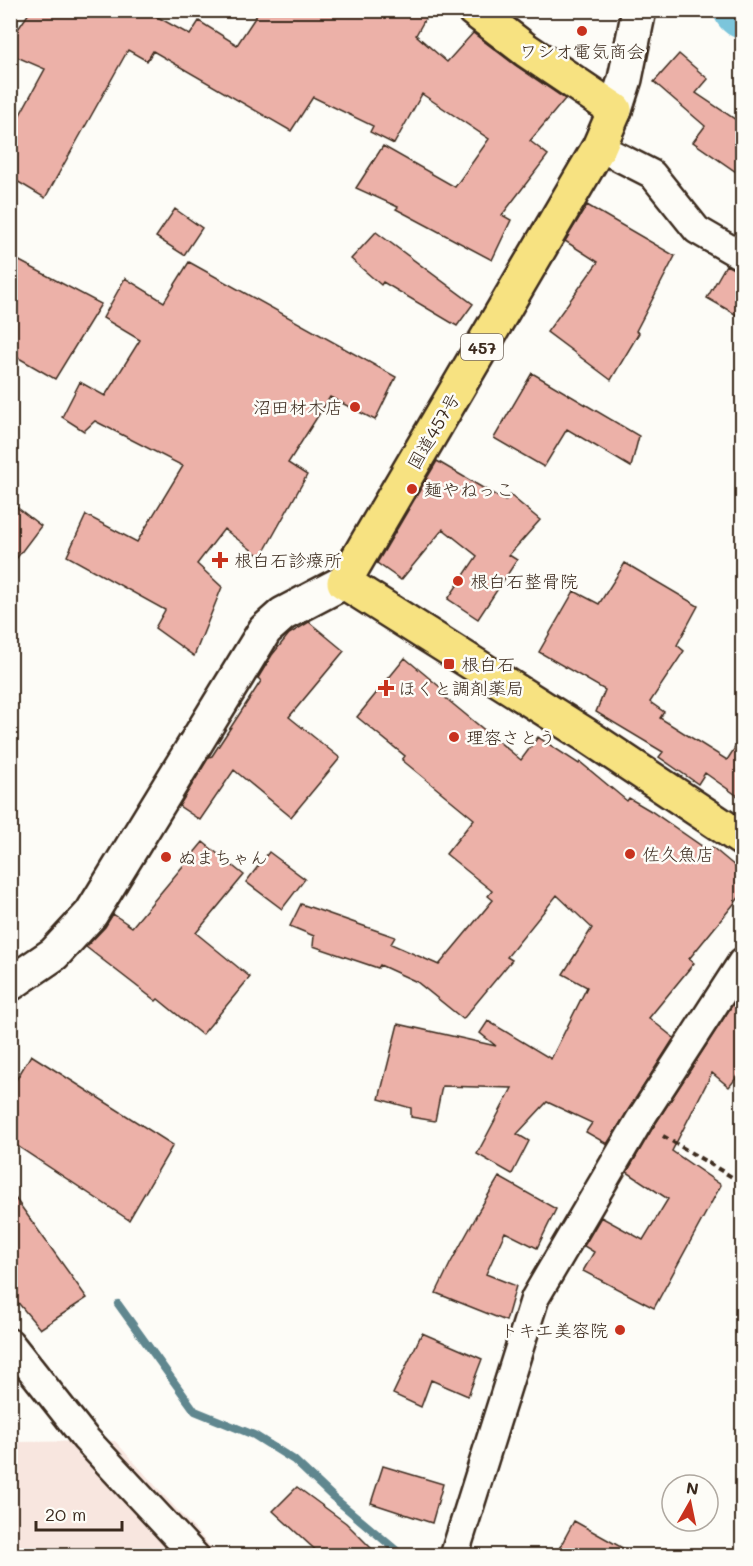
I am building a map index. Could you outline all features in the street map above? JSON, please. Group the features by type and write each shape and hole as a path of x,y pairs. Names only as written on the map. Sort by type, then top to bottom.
{"highway":[{"path":"474,10 526,50 615,110"},
{"name":"国道457号","path":"344,582 599,147 615,110"},
{"path":"344,582 586,735 742,839"}],"street":[{"path":"615,110 625,79 639,10"},
{"path":"599,147 652,174 697,230 742,256"},
{"path":"10,984 54,954 91,914 265,630 283,614 344,582"},
{"path":"454,1556 535,1298 639,1121 742,962"},
{"path":"10,1343 85,1438 195,1556"}],"path":[{"path":"639,1121 742,1183"}],"shaded area":[{"path":"115,1441 218,1555 11,1555 10,1442"}],"building":[{"path":"31,10 145,10 190,35 199,21 237,45 260,10 430,10 416,35 447,62 473,33 565,99 530,141 548,155 502,215 511,220 492,260 396,209 398,207 356,188 383,146 455,187 489,139 422,94 394,144 370,132 373,126 313,97 291,131 153,51 147,61 128,50 45,198 10,177 10,133 45,69 10,54 10,41"},
{"path":"679,54 708,79 696,93 742,124 742,176 693,142 705,126 654,82"},
{"path":"587,205 675,256 636,331 639,333 611,380 547,332 598,262 565,241"},
{"path":"175,209 202,228 184,255 156,237"},
{"path":"376,232 473,304 457,326 383,282 381,285 351,259"},
{"path":"10,256 101,304 55,379 10,353"},
{"path":"189,262 396,377 375,420 330,397 288,463 307,475 261,557 224,529 197,564 222,587 194,656 155,628 165,610 67,556 86,515 137,542 183,466 95,421 84,431 62,417 80,382 105,396 140,340 103,318 125,278 164,302"},
{"path":"726,265 742,273 742,318 707,298"},
{"path":"532,373 639,436 631,467 567,429 544,467 494,438"},
{"path":"437,461 505,501 510,495 540,520 509,555 517,560 478,619 448,599 477,556 443,529 401,580 377,563"},
{"path":"10,502 41,526 10,567"},
{"path":"625,563 698,606 677,645 684,651 650,702 664,712 660,718 727,760 742,737 742,799 705,773 698,784 659,757 663,752 596,712 605,690 539,652 574,591 599,604"},
{"path":"309,622 344,651 289,717 340,758 291,817 234,770 200,820 179,806 261,681 258,678 272,655 289,634"},
{"path":"405,658 446,692 443,696 521,760 538,737 579,764 580,762 627,801 629,798 651,811 709,851 712,847 742,872 742,894 689,959 694,963 649,1018 674,1038 607,1144 586,1132 592,1123 547,1102 517,1134 529,1141 512,1174 477,1154 512,1088 442,1086 435,1121 411,1117 411,1108 379,1099 398,1024 496,1046 480,1033 488,1021 551,1059 587,987 563,974 592,928 557,895 507,957 512,960 463,1019 417,982 380,965 378,968 313,946 314,936 290,926 301,904 395,937 391,944 439,965 493,900 488,896 492,891 446,854 474,819 402,760 405,756 357,717"},
{"path":"203,842 244,875 196,933 250,977 202,1035 158,999 156,1001 86,947 105,927 113,914 132,927"},
{"path":"269,852 305,879 282,909 246,882"},
{"path":"742,990 742,1071 729,1087 712,1073 672,1151 721,1185 654,1308 583,1271 594,1252 584,1246 601,1217 643,1240 668,1199 627,1172 652,1129"},
{"path":"31,1055 173,1145 129,1220 10,1141 10,1090"},
{"path":"499,1177 556,1209 537,1248 505,1232 486,1274 516,1286 506,1321 436,1293 475,1217"},
{"path":"10,1191 87,1298 40,1329 10,1293"},
{"path":"422,1333 482,1359 468,1396 431,1380 421,1407 393,1394"},
{"path":"383,1466 443,1484 432,1523 371,1503"},
{"path":"297,1487 346,1523 379,1556 322,1556 273,1511"},
{"path":"574,1521 637,1556 555,1556"}],"waterway":[{"path":"739,10 742,13"},
{"path":"118,1304 195,1411 254,1435 294,1460 333,1497 403,1556"}],"place":[{"name":"ワシオ電気商会","path":"582,31"},
{"name":"沼田材木店","path":"355,407"},
{"name":"麺やねっこ","path":"412,489"},
{"name":"根白石診療所","path":"220,560"},
{"name":"根白石整骨院","path":"458,581"},
{"name":"根白石","path":"449,664"},
{"name":"ほくと調剤薬局","path":"386,688"},
{"name":"理容さとう","path":"454,737"},
{"name":"佐久魚店","path":"630,854"},
{"name":"ぬまちゃん","path":"166,857"},
{"name":"トキエ美容院","path":"620,1330"}]}
